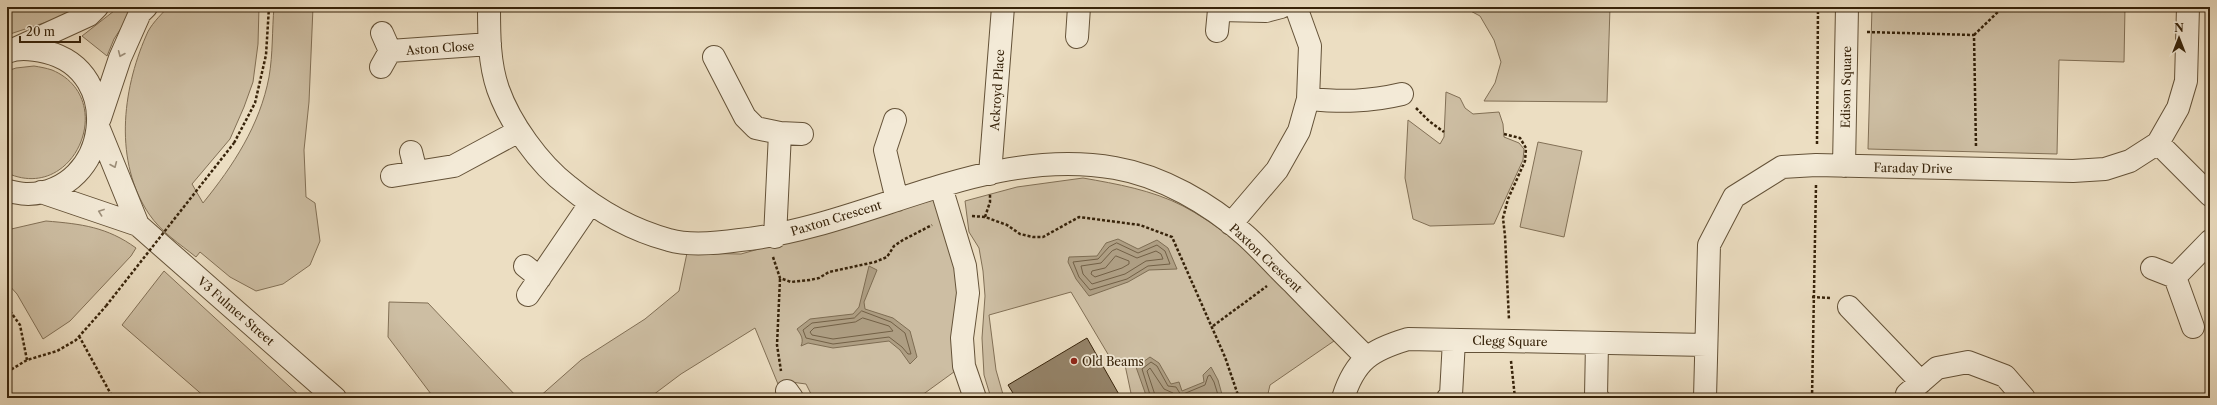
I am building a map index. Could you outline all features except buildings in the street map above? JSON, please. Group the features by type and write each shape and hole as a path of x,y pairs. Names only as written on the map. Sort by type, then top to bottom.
{"street":[{"path":"9,51 89,15 97,7"},
{"path":"7,205 25,192 62,185 80,170 93,151 99,125 120,58 140,13 146,7"},
{"name":"Paxton Crescent","path":"489,7 490,44 498,88 519,131 553,175 590,204 630,226 671,241 717,243 775,237 941,187 1013,168 1067,162 1117,168 1162,182 1207,207 1231,224 1244,234 1366,356"},
{"name":"Ackroyd Place","path":"990,174 1003,7"},
{"path":"1077,37 1079,7"},
{"path":"1217,31 1219,8 1266,11 1281,7"},
{"path":"1231,224 1277,170 1299,131 1308,99 1310,46 1296,7"},
{"name":"Edison Square","path":"1844,166 1847,7"},
{"name":"Faraday Drive","path":"1705,398 1709,245 1734,197 1782,167 1816,165 2073,172 2104,170 2130,161 2158,143 2178,108 2186,81 2188,7"},
{"name":"Aston Close","path":"384,50 490,44"},
{"path":"9,51 33,49 54,54 72,65 86,80 96,99 99,125"},
{"path":"714,57 745,117 756,128 780,133 802,134"},
{"path":"1308,99 1346,102 1378,100 1402,94"},
{"name":"Paxton Crescent","path":"895,120 885,150 897,200"},
{"name":"V3 Fulmer Street","path":"99,125 138,225"},
{"path":"392,176 454,166 519,131"},
{"name":"Paxton Crescent","path":"775,237 780,133"},
{"path":"2158,143 2210,195"},
{"path":"411,152 416,172"},
{"path":"941,187 965,266 968,294 962,338 964,366 975,398"},
{"name":"V3 Fulmer Street","path":"25,192 138,225 335,398"},
{"path":"531,280 590,204"},
{"path":"2175,277 2210,241"},
{"path":"2152,268 2175,277 2193,327"},
{"path":"1849,307 1921,382"},
{"name":"Clegg Square","path":"1343,398 1352,373 1366,356 1386,345 1408,339 1706,345"},
{"path":"1448,398 1451,395 1454,340"},
{"path":"1597,343 1596,396 1598,398"},
{"path":"1906,398 1907,394 1937,368 1968,362 2005,376 2024,398"}],"path":[{"path":"7,372 27,360 57,351 76,340 106,306 234,143 255,103 266,54 269,7"},
{"path":"1812,398 1812,297 1816,165 1818,7"},
{"path":"1860,32 1974,35 2003,7"},
{"path":"1974,35 1976,149"},
{"path":"1402,94 1429,121 1444,132"},
{"path":"1504,134 1520,138 1526,148 1525,161 1508,199 1502,218 1505,236 1510,341 1515,398"},
{"path":"780,278 791,282 810,280 819,278 829,272 875,262 887,257 894,246 903,240 931,226 951,220 973,216 985,217 1007,226 1020,234 1033,237 1043,236 1079,217 1140,226 1172,236 1213,326 1239,398"},
{"path":"775,237 772,253 780,278 777,345 789,394"},
{"path":"1213,326 1283,273"},
{"path":"7,307 20,325 27,360"},
{"path":"79,336 113,398"}],"shaded area":[{"path":"7,7 81,7 65,16 7,35"},
{"path":"119,7 135,7 114,39 107,56 82,36"},
{"path":"168,7 259,7 258,44 253,82 244,107 230,139 192,184 203,203 235,160 259,112 269,77 274,7 313,7 309,102 304,150 306,197 315,203 320,241 310,265 283,284 256,291 230,277 200,252 196,257 159,226 149,214 138,194 130,172 126,149 125,126 127,103 131,80 146,36 153,24"},
{"path":"1463,7 1610,7 1607,102 1484,101 1495,83 1501,62 1494,40 1480,16"},
{"path":"1872,7 2125,7 2124,62 2059,60 2057,154 1868,149"},
{"path":"34,66 52,70 72,84 83,102 85,123 80,144 69,161 52,174 31,179 7,173 7,71 16,68"},
{"path":"1446,92 1460,98 1465,108 1473,114 1499,112 1503,124 1504,137 1519,143 1524,149 1523,160 1494,224 1430,226 1413,219 1405,178 1408,120 1440,144 1444,137"},
{"path":"1538,142 1582,151 1564,237 1520,227"},
{"path":"1083,178 1121,185 1171,200 1205,219 1246,250 1265,267 1301,303 1334,341 1270,385 1267,398 1132,398 1125,365 1115,366 1071,292 989,315 996,370 1004,398 991,398 984,375 982,338 985,296 983,271 979,248 969,232 965,201 1017,187"},
{"path":"933,200 957,256 958,369 918,398 813,398 806,384 791,382 780,389 755,328 681,374 649,398 538,398 581,360 645,319 679,291 687,253 741,254"},
{"path":"46,221 83,225 104,231 115,235 136,248 131,256 70,321 43,339 17,294 7,283 7,230"},
{"path":"164,271 302,398 206,398 122,325"},
{"path":"389,302 428,303 518,398 434,398 388,337"}],"water":[{"path":"1118,239 1138,249 1157,240 1168,248 1177,269 1149,270 1128,282 1089,296 1076,279 1068,262 1069,257 1097,256 1106,243"},
{"path":"869,266 877,270 864,302 865,309 893,318 910,331 917,357 910,364 900,350 889,341 833,348 808,343 801,346 802,339 797,329 810,319 853,314 859,307"},
{"path":"1150,357 1159,363 1171,384 1179,382 1182,391 1204,382 1203,375 1211,367 1218,380 1223,398 1147,398 1136,367"}],"place":[{"name":"Old Beams","path":"1074,361"}]}
